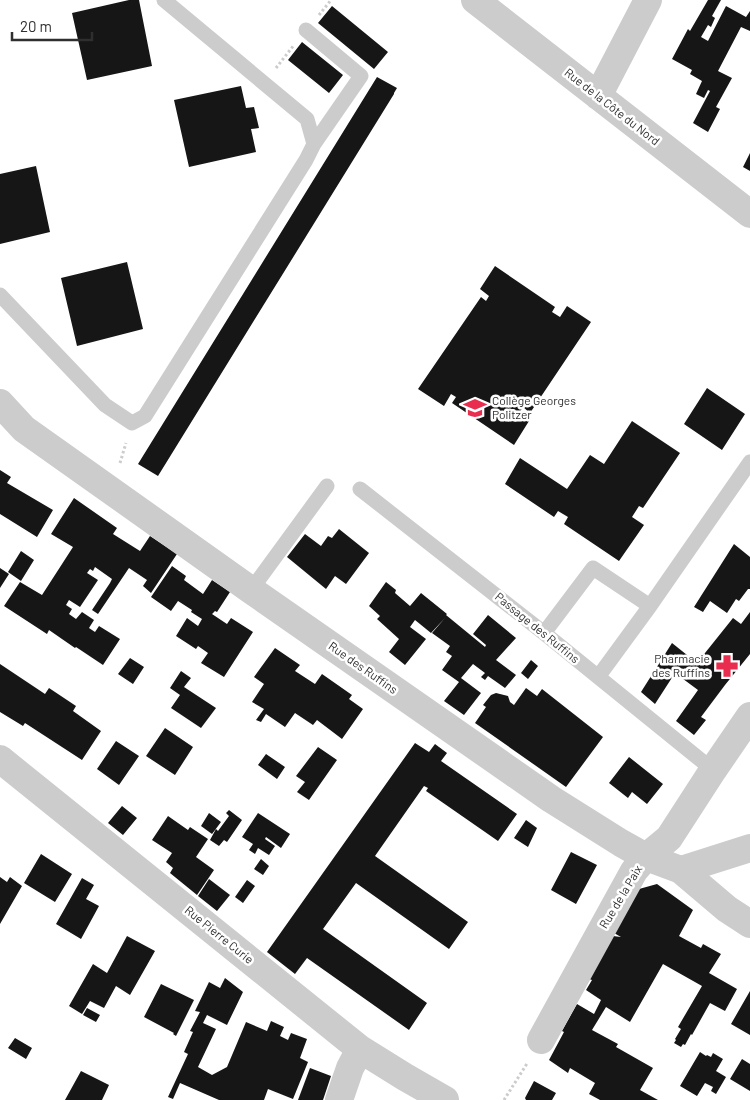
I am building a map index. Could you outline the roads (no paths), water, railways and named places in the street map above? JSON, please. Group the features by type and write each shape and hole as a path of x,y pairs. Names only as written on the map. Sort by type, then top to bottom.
{"street":[{"name":"Rue de la Côte du Nord","path":"475,0 750,214"},
{"path":"598,96 648,0"},
{"name":"Rue des Ruffins","path":"0,403 24,429 551,799 621,844 646,857 681,870 727,909 750,924"},
{"name":"Rue de la Paix","path":"541,1040 634,871 646,857 670,838 750,716"},
{"name":"Rue Pierre Curie","path":"0,759 360,1049 445,1100"},
{"path":"681,870 750,848"},
{"path":"339,1100 350,1068 360,1049"}],"lane":[{"path":"164,0 307,119 314,144"},
{"path":"0,295 106,405 132,423 145,416 306,160 314,144 362,76 306,30"},
{"path":"598,677 750,462"},
{"path":"251,590 327,486"},
{"name":"Passage des Ruffins","path":"360,489 544,633 713,770"},
{"path":"544,633 593,568 650,606"}],"place":[{"name":"Collège Georges Politzer","path":"475,408"},
{"name":"Pharmacie des Ruffins","path":"727,666"}]}
